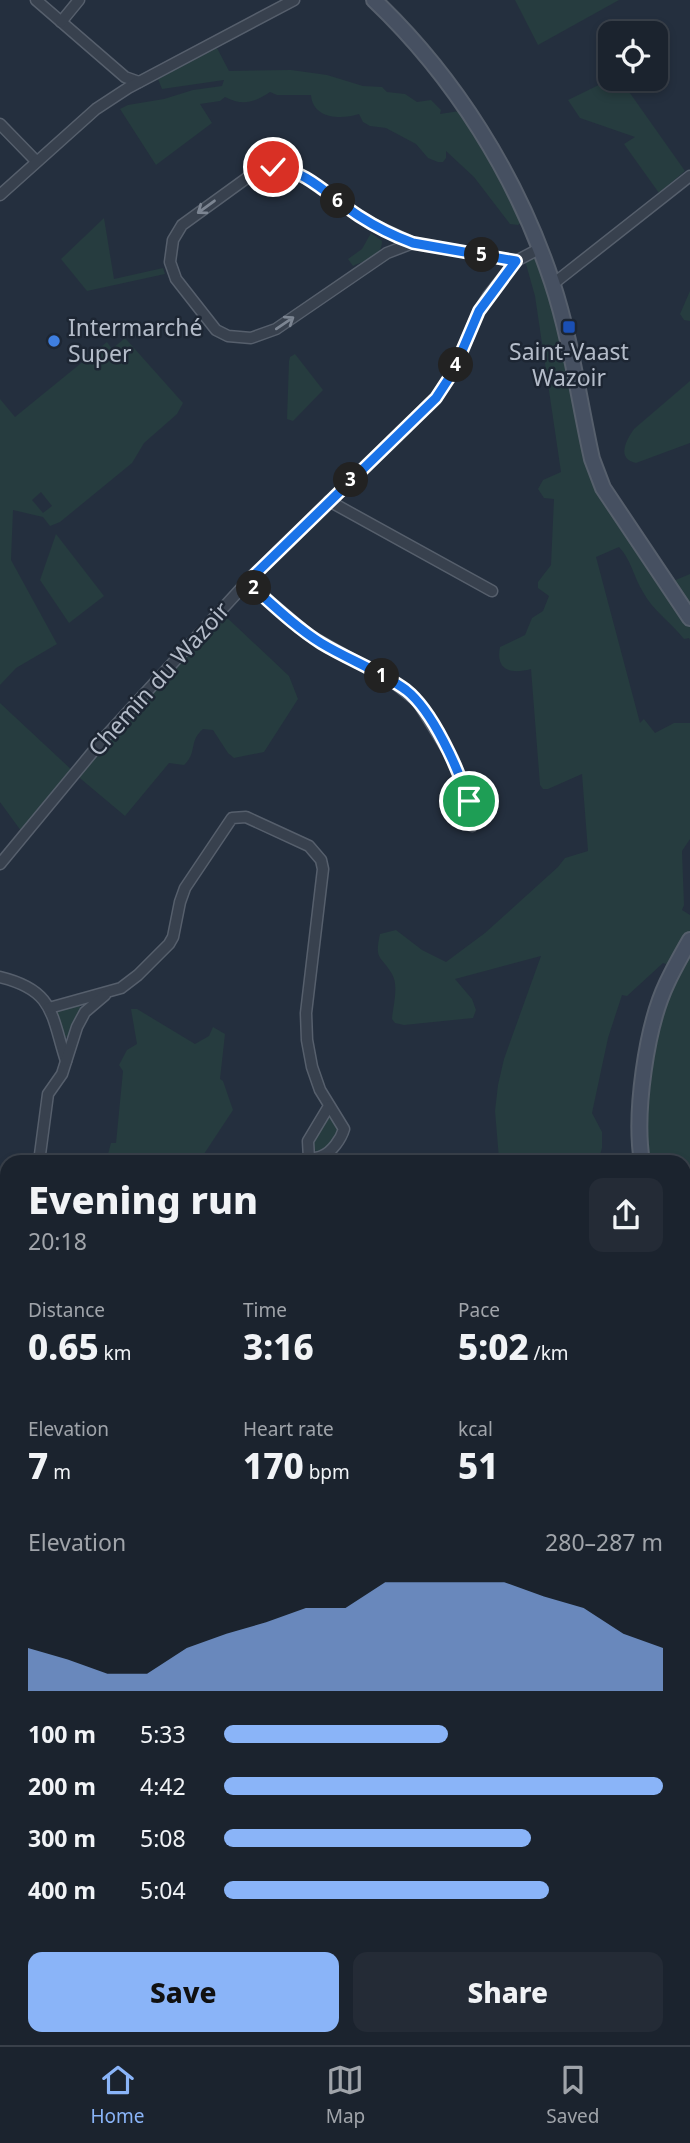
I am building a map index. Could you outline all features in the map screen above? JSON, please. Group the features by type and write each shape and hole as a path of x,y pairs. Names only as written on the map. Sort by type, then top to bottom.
{"street":[{"path":"36,0 125,77 139,82"},
{"path":"61,22 79,0"},
{"path":"0,195 96,109 139,82 294,0"},
{"path":"374,0 413,39 436,67 501,166 553,284 598,479 690,618"},
{"path":"0,124 36,162"},
{"path":"413,243 387,253 276,329 251,338 229,337 216,330 176,279 170,262 173,240 181,225 251,175 273,167 288,169 301,175 368,222 413,243 516,261"},
{"path":"553,284 690,176"},
{"name":"Chemin du Wazoir","path":"0,864 105,737 247,582 436,398 453,372 479,311 516,261 539,248"},
{"path":"329,501 492,591"},
{"path":"247,582 309,635 394,683 418,702 453,760 469,801 472,826"},
{"path":"49,1008 121,988 169,944 185,888 232,818 246,817 304,843 317,853 323,869 306,1022 312,1067 330,1107 342,1124 342,1134 324,1155"},
{"path":"641,1155 639,1117 652,1035 667,983 690,940"},
{"path":"0,977 27,985 40,995 49,1008 66,1061"},
{"path":"39,1155 46,1100 62,1074 72,1039 85,1012 111,991"},
{"path":"308,1155 308,1141 330,1107"}],"green space":[{"path":"515,0 619,0 538,45"},
{"path":"217,48 229,71 291,70 327,75 363,86 382,87 387,92 405,94 417,102 431,100 441,110 440,114 466,110 483,136 522,222 518,225 510,224 474,177 446,151 443,162 428,158 416,144 386,128 370,126 363,122 359,114 336,117 322,113 313,103 311,95 277,95 270,92 248,102 237,102 225,97 220,101 200,104 212,123 156,165 120,109 193,90 222,86 224,80 162,89 158,79"},
{"path":"598,85 598,91 628,91 685,171 659,193 624,144 635,137 580,118 568,100"},
{"path":"104,218 114,279 163,268 165,274 87,291 61,259"},
{"path":"371,233 382,241 379,251 353,266 348,259 362,249"},
{"path":"539,249 592,459 666,584 690,574 690,640 684,639 647,599 627,557 619,547 596,557 640,723 644,719 655,733 674,723 690,723 690,839 682,851 682,910 690,915 690,1155 642,1155 645,1070 675,967 663,963 627,996 622,995 608,1038 592,1113 602,1132 600,1155 499,1155 495,1111 498,1085 504,1059 541,956 455,979 472,999 476,1010 473,1018 404,1025 395,1023 392,1019 394,979 378,954 380,934 396,930 422,950 446,962 485,933 565,858 588,851 582,774 548,789 543,789 540,785 531,669 507,669 500,662 499,655 500,647 525,635 532,618 543,611 549,596 538,588 538,582 551,565 554,499 544,498 538,489 543,480 561,472 535,296 524,257"},
{"path":"690,291 690,321 684,320 680,314"},
{"path":"125,338 183,403 177,414 144,443 132,463 60,522 50,526 43,517 13,510 11,560 57,644 16,668 0,685 0,399 15,417 107,342 112,349","holes":["41,492 52,506 43,513 32,500"]},
{"path":"295,354 323,390 293,421 287,419 289,361"},
{"path":"690,381 690,443 636,463 626,458 624,449 634,429"},
{"path":"56,534 104,596 69,623 40,580"},
{"path":"220,611 289,676 298,699 264,752 234,758 213,730 203,729 184,765 169,763 125,816 75,774 24,835 0,802 0,703 75,773"},
{"path":"78,1005 82,1008 68,1037 65,1037 57,1017 58,1011"},
{"path":"131,1009 137,1009 195,1044 209,1036 213,1027 225,1034 220,1079 233,1110 203,1155 108,1155 111,1143 116,1143 123,1071 119,1065 127,1050 137,1044"},
{"path":"330,1117 340,1127 339,1131 329,1146 317,1152 313,1148 312,1140"}],"place":[{"name":"Saint-Vaast Wazoir","path":"569,327"},
{"name":"Intermarché Super","path":"54,341"}],"route":[{"path":"273,167 288,169 301,175 357,215 413,243 516,261 479,311 453,372 436,398 247,582 321,643 411,694 449,751 469,801"}]}
